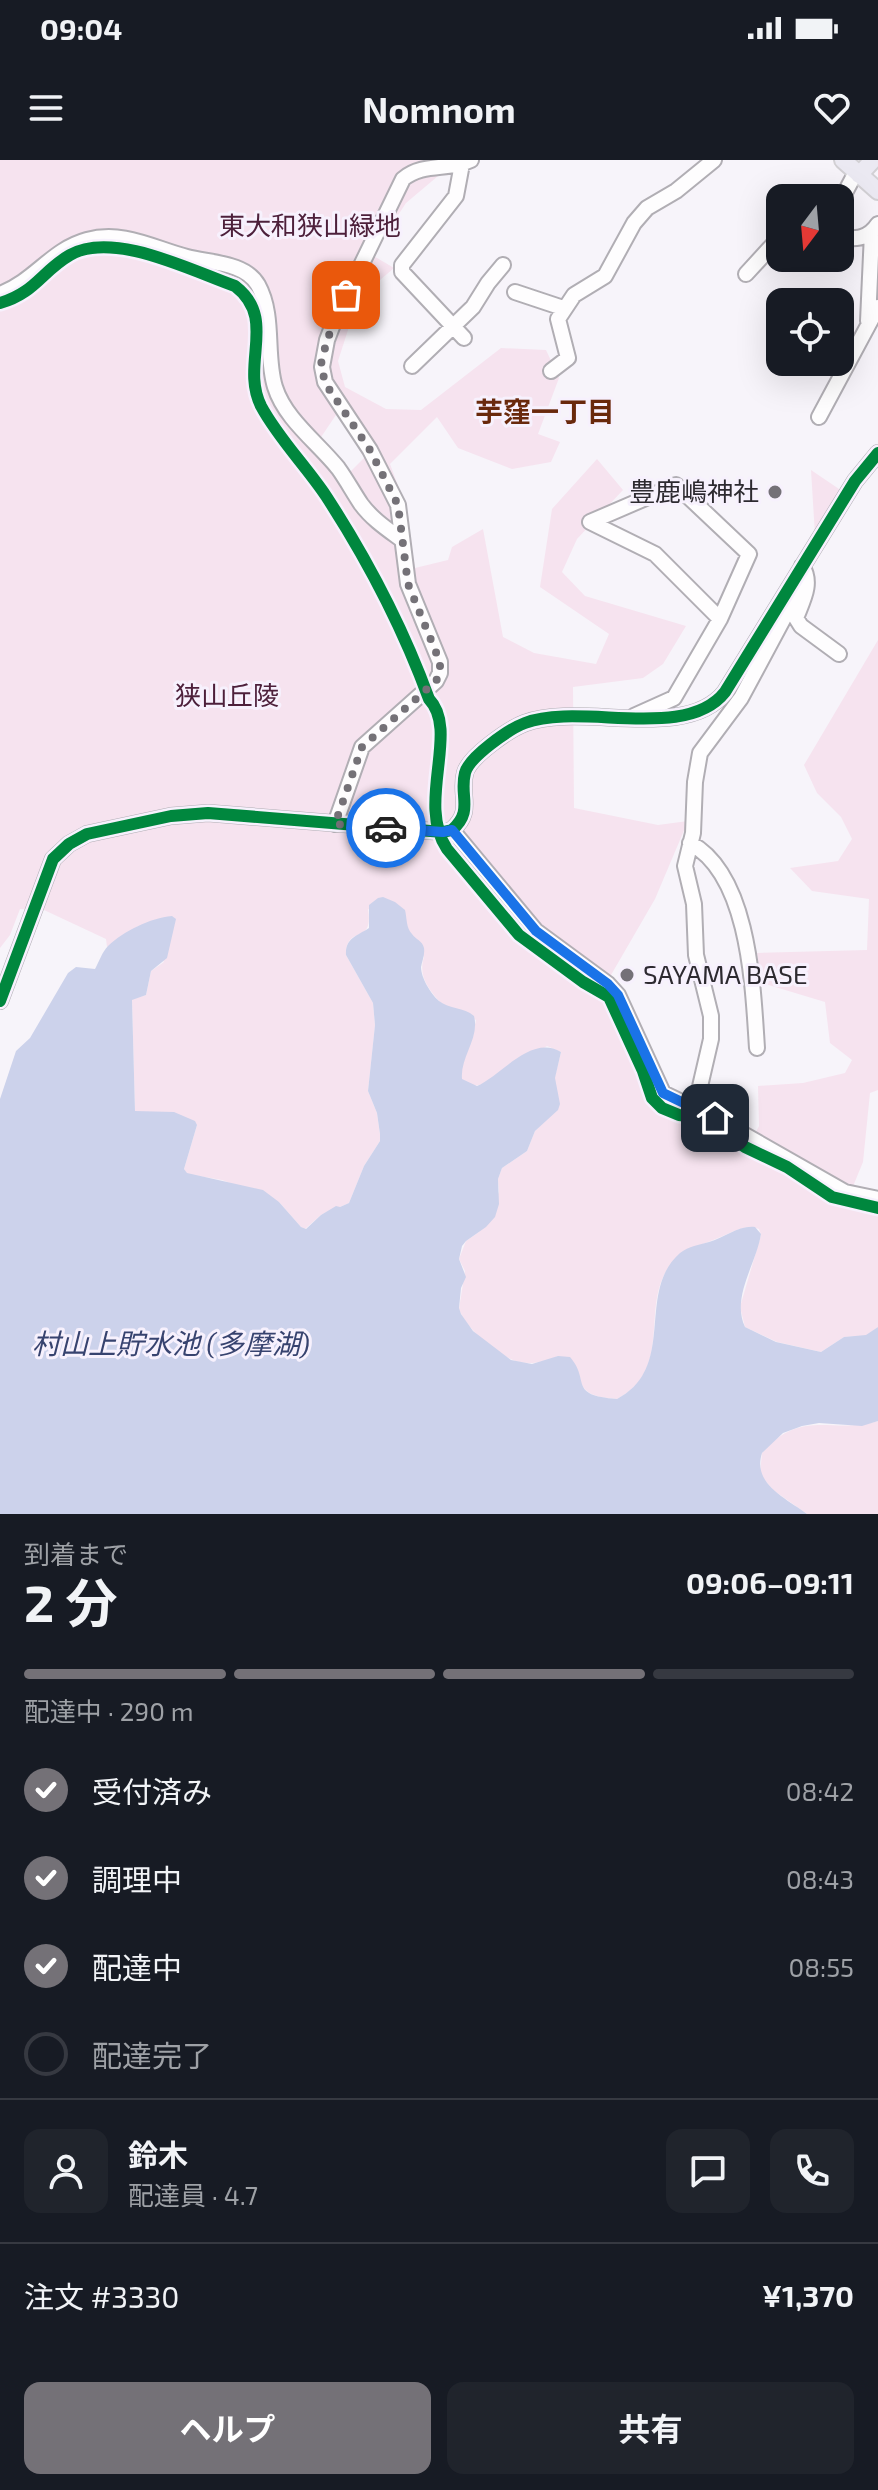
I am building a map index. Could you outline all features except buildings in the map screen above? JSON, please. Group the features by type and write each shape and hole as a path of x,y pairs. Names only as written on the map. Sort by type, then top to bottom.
{"main road":[{"path":"843,160 878,191"},
{"path":"858,174 873,160"}],"street":[{"path":"551,371 568,358 558,319 563,308 574,295 605,276 634,223 647,208 676,191 714,160"},
{"path":"335,824 362,747 436,681 440,673 437,651 408,584 398,505 370,450 325,382 322,360 335,319 398,186 415,171 467,162 456,196 402,265 402,272 464,338"},
{"path":"852,184 858,174"},
{"path":"854,237 864,237 875,229"},
{"path":"867,328 875,229"},
{"path":"0,294 32,277 65,249 91,238 138,240 186,257 242,270 252,277 263,298 274,385 280,400 339,469 363,507 402,540"},
{"path":"746,274 766,252"},
{"path":"412,366 473,307 503,265"},
{"path":"515,292 563,308"},
{"path":"819,417 878,307"},
{"path":"0,1001 46,873 60,851 79,838 150,820 208,813 443,832 452,830 465,813 466,769 509,730 540,719 651,718 703,711 718,701 855,481 878,453"},
{"path":"630,718 674,698 720,619 749,554 676,485 590,522 655,554 720,619"},
{"path":"798,572 807,574 808,584 796,618 801,626 839,654"},
{"path":"695,1108 709,1051 711,1016 696,955 694,904 685,866 700,753 741,698 793,601 798,572"},
{"path":"452,830 536,931 608,984 618,995 660,1090 795,1161 845,1192 878,1199"},
{"path":"690,843 706,853 716,867 747,938 757,1048"}],"green space":[{"name":"狭山丘陵","path":"0,160 457,160 406,203 372,255 394,268 358,299 338,361 345,387 386,409 421,410 501,348 546,350 559,378 538,434 560,442 551,462 512,469 458,448 437,417 390,464 404,502 415,568 448,560 452,547 483,529 503,637 534,653 596,664 609,634 540,587 552,509 597,459 623,490 577,539 562,572 585,596 686,626 663,664 643,678 573,687 574,808 658,825 688,821 655,899 600,994 650,1106 674,1117 689,1119 745,1153 759,1126 758,1086 803,1083 845,1073 852,1060 830,1043 825,1002 762,983 757,953 867,950 869,899 812,891 790,868 838,861 852,839 841,817 817,793 804,765 878,640 878,1090 870,1093 863,1162 849,1196 850,1204 878,1210 878,1327 866,1336 844,1337 821,1352 777,1342 745,1327 740,1307 761,1235 759,1229 749,1227 694,1247 674,1261 663,1277 658,1295 646,1370 635,1386 617,1399 585,1390 578,1370 558,1356 539,1362 520,1362 485,1342 468,1325 459,1309 465,1271 459,1259 466,1241 479,1232 499,1192 498,1179 502,1168 527,1151 535,1131 544,1122 561,1052 547,1046 480,1085 472,1085 461,1079 462,1064 476,1020 441,1003 432,993 423,976 424,957 410,933 368,909 367,928 350,940 346,955 373,1003 375,1025 368,1091 377,1113 380,1141 364,1166 349,1203 321,1215 305,1229 279,1202 222,1180 187,1174 184,1169 197,1125 135,1111 132,999 146,995 151,971 164,962 138,926 107,947 106,939 44,910 20,909 10,935 0,948","holes":["340,409 370,452 342,480 313,449"]},
{"path":"811,470 842,491 815,535"},
{"path":"878,1421 878,1514 807,1514 773,1490 760,1474 762,1453 790,1431 804,1426 861,1425"}],"water":[{"name":"村山上貯水池 (多摩湖)","path":"383,897 405,910 409,929 424,948 421,971 433,994 443,1004 474,1016 474,1032 462,1079 477,1086 528,1052 550,1048 561,1052 555,1078 560,1104 558,1110 535,1131 527,1151 502,1168 498,1179 499,1204 495,1217 462,1246 459,1259 466,1277 461,1288 461,1314 473,1331 511,1360 532,1364 558,1356 570,1357 586,1390 601,1397 617,1399 635,1385 646,1368 652,1349 660,1288 667,1269 687,1249 743,1228 755,1227 761,1234 741,1304 745,1327 776,1342 821,1352 844,1337 866,1335 878,1327 878,1421 862,1426 819,1423 802,1426 783,1433 762,1453 760,1464 766,1482 807,1514 0,1514 0,1099 16,1051 30,1038 68,973 76,967 95,969 114,940 146,922 172,916 176,919 167,958 151,971 146,995 132,1000 135,1111 174,1112 195,1121 197,1125 184,1169 187,1173 263,1190 306,1229 321,1215 349,1203 364,1166 380,1141 377,1113 368,1091 375,1025 373,1003 346,955 346,949 350,941 369,928 369,905"}],"cycle path":[{"path":"0,303 22,294 70,255 108,247 175,263 235,286 248,299 257,327 254,374 261,406 326,496 356,544 396,620 437,713 441,729 435,811 447,849 519,935 609,997 652,1098 662,1108 679,1115 696,1117 712,1125 745,1147 787,1167 832,1197 878,1208"},
{"path":"0,1001 53,859 69,844 87,834 171,816 208,813 443,832 452,830 462,816 468,767 490,744 518,726 548,718 574,716 659,718 685,715 707,707 725,692 855,481 878,453"}],"way so far":[{"path":"346,295 327,340 321,364 323,375 370,450 398,505 408,584 440,662 436,681 362,747 335,824 386,828"}],"place":[{"name":"豊鹿嶋神社","path":"775,492"},
{"name":"SAYAMA BASE","path":"627,975"}],"district":[{"name":"芋窪一丁目","path":"545,412"}],"route":[{"path":"386,828 452,830 536,931 608,984 618,995 660,1090 715,1118"}],"park label":[{"name":"東大和狭山緑地","path":"310,226"}]}
